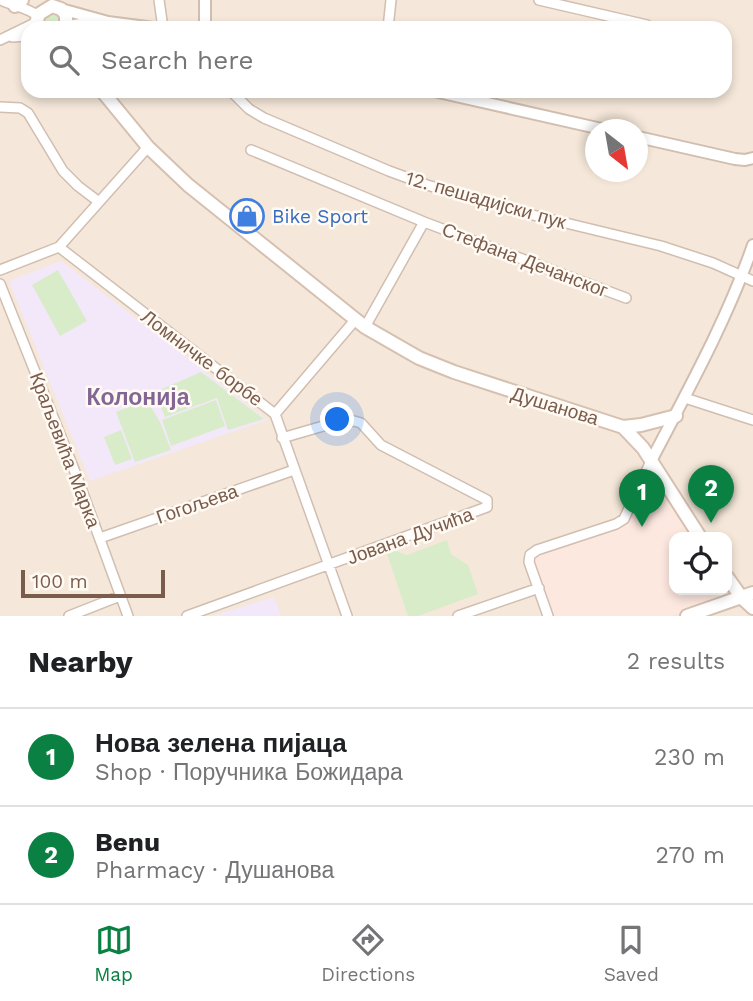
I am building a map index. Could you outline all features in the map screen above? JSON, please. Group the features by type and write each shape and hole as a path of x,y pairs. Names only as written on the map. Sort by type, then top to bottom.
{"main road":[{"path":"31,0 38,20"},
{"path":"38,20 47,7 55,5 67,21"},
{"name":"Душанова","path":"108,98 148,147 188,186 360,323 410,353 454,372 623,427 634,437 651,461 697,532"},
{"path":"623,427 676,416"},
{"path":"732,582 748,596 753,608"},
{"path":"687,616 748,596"}],"street":[{"path":"1,0 18,3 28,17 38,20"},
{"path":"159,0 162,21"},
{"path":"205,0 205,21"},
{"path":"389,21 391,0"},
{"path":"539,0 630,21"},
{"path":"55,5 90,21"},
{"path":"3,39 21,29"},
{"path":"3,39 21,37"},
{"name":"12. пешадијски пук","path":"238,98 264,118 389,171 484,202 661,246 748,279"},
{"path":"465,98 585,125"},
{"path":"0,107 16,107 28,113 63,171 99,202"},
{"path":"648,139 750,161"},
{"path":"0,270 59,247 148,147"},
{"name":"Стефана Дечанског","path":"251,150 424,222 626,298"},
{"name":"Стефана Дечанског","path":"360,323 424,222"},
{"path":"548,616 529,562 530,555 537,550 624,519 651,461 748,279 753,245"},
{"name":"Ломничке борбе","path":"59,247 275,414 347,616"},
{"name":"Краљевића Марка","path":"0,285 128,616"},
{"path":"275,414 281,404 360,323"},
{"path":"685,398 753,420"},
{"name":"Јована Дучића","path":"187,616 488,507 488,503 480,496 382,445 361,424 354,421 337,422 282,438"},
{"name":"Гогољева","path":"100,538 294,470"},
{"path":"458,616 539,588"},
{"path":"69,616 120,596"}],"shaded area":[{"path":"0,0 753,0 753,616 0,616"},
{"path":"61,261 267,420 90,481 9,281"},
{"path":"647,458 695,532 669,532 669,595 731,595 669,616 546,616 523,554 621,516"},
{"path":"274,597 281,616 213,616"}],"green space":[{"path":"52,11 60,15 61,21 43,21"},
{"path":"58,270 87,321 60,336 32,285"},
{"path":"201,372 264,419 228,430 217,398 165,417 155,392"},
{"path":"147,400 160,422 171,450 135,462 116,412"},
{"path":"216,400 225,426 171,446 162,420"},
{"path":"121,430 132,459 115,465 104,437"},
{"path":"447,540 451,554 468,565 478,594 418,616 408,616 387,554 396,551 407,555"}],"place":[{"name":"Bike Sport","path":"247,216"},
{"name":"Benu","path":"711,523"},
{"name":"Нова зелена пијаца","path":"642,527"}],"district":[{"name":"Колонија","path":"138,397"}]}
